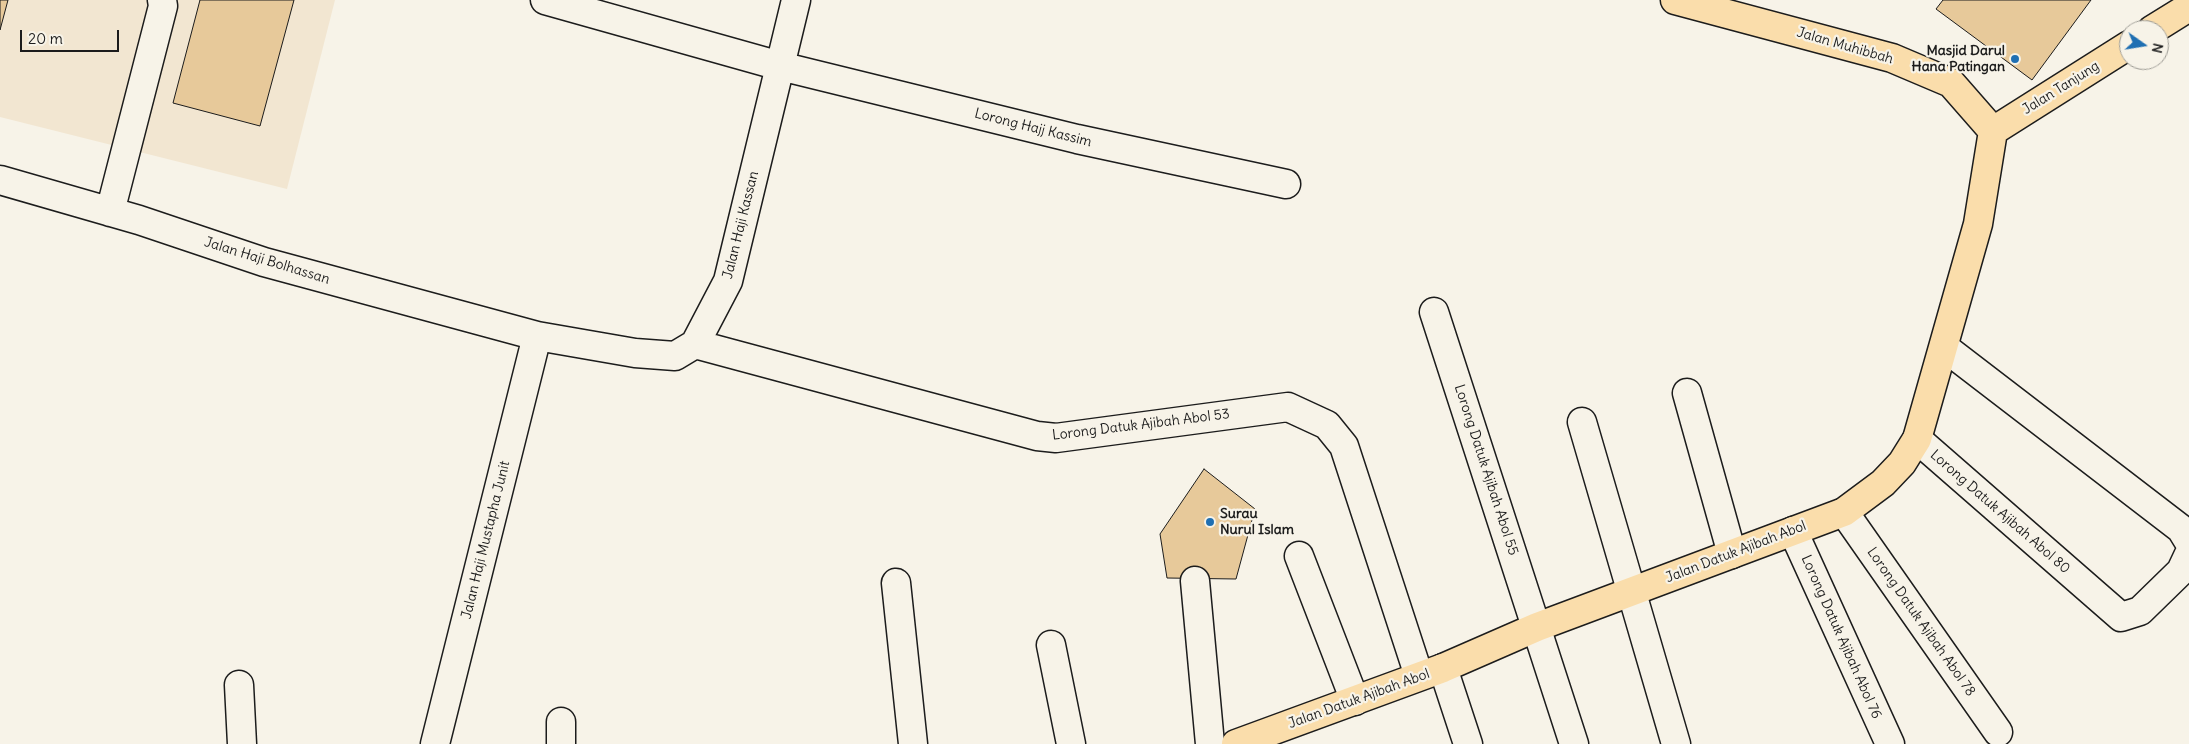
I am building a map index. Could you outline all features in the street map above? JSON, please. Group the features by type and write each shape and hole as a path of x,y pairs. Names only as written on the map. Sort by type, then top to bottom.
{"main road":[{"name":"Jalan Muhibbah","path":"1675,0 1892,58 1951,83 1993,132"},
{"path":"2169,20 2189,8"},
{"name":"Jalan Tanjung","path":"1993,132 2119,51"},
{"name":"Jalan Datuk Ajibah Abol","path":"1236,744 1431,672 1537,627 1844,512 1883,483 1902,463 1917,439 1978,224 1993,132"}],"street":[{"path":"110,212 162,0"},
{"name":"Lorong Hajj Kassim","path":"545,0 780,66 1077,140 1286,184"},
{"name":"Jalan Haji Kassan","path":"695,344 728,281 796,0"},
{"name":"Jalan Haji Bolhassan","path":"0,180 110,212 264,262 537,336"},
{"name":"Lorong Datuk Ajibah Abol 55","path":"1434,312 1574,744"},
{"path":"537,336 635,353 675,356 695,344"},
{"name":"Jalan Haji Mustapha Junit","path":"435,744 537,336"},
{"name":"Lorong Datuk Ajibah Abol 53","path":"695,344 1036,436 1056,438 1288,407 1327,425 1344,446 1431,672 1468,744"},
{"path":"1944,347 2180,529 2189,542"},
{"path":"1687,393 1732,554"},
{"path":"1582,422 1676,744"},
{"name":"Lorong Datuk Ajibah Abol 80","path":"1917,439 2121,617 2140,611 2181,571 2189,554"},
{"name":"Lorong Datuk Ajibah Abol 78","path":"1844,512 1998,732"},
{"name":"Lorong Datuk Ajibah Abol 76","path":"1793,531 1890,744"},
{"path":"1299,556 1355,701"},
{"path":"1195,581 1210,744"},
{"path":"896,583 913,744"},
{"path":"1051,645 1071,744"},
{"path":"239,685 242,744"}],"shaded area":[{"path":"0,0 335,0 287,189 0,117"}],"building":[{"path":"0,0 8,0 0,30"},
{"path":"200,0 294,0 260,126 173,103"},
{"path":"1943,0 2091,0 2032,80 1936,9"},
{"name":"Surau Nurul Islam","path":"1204,469 1255,509 1236,579 1167,578 1160,534"}],"place":[{"name":"Masjid Darul Hana Patingan","path":"2015,59"},
{"name":"Surau Nurul Islam","path":"1210,522"}]}
